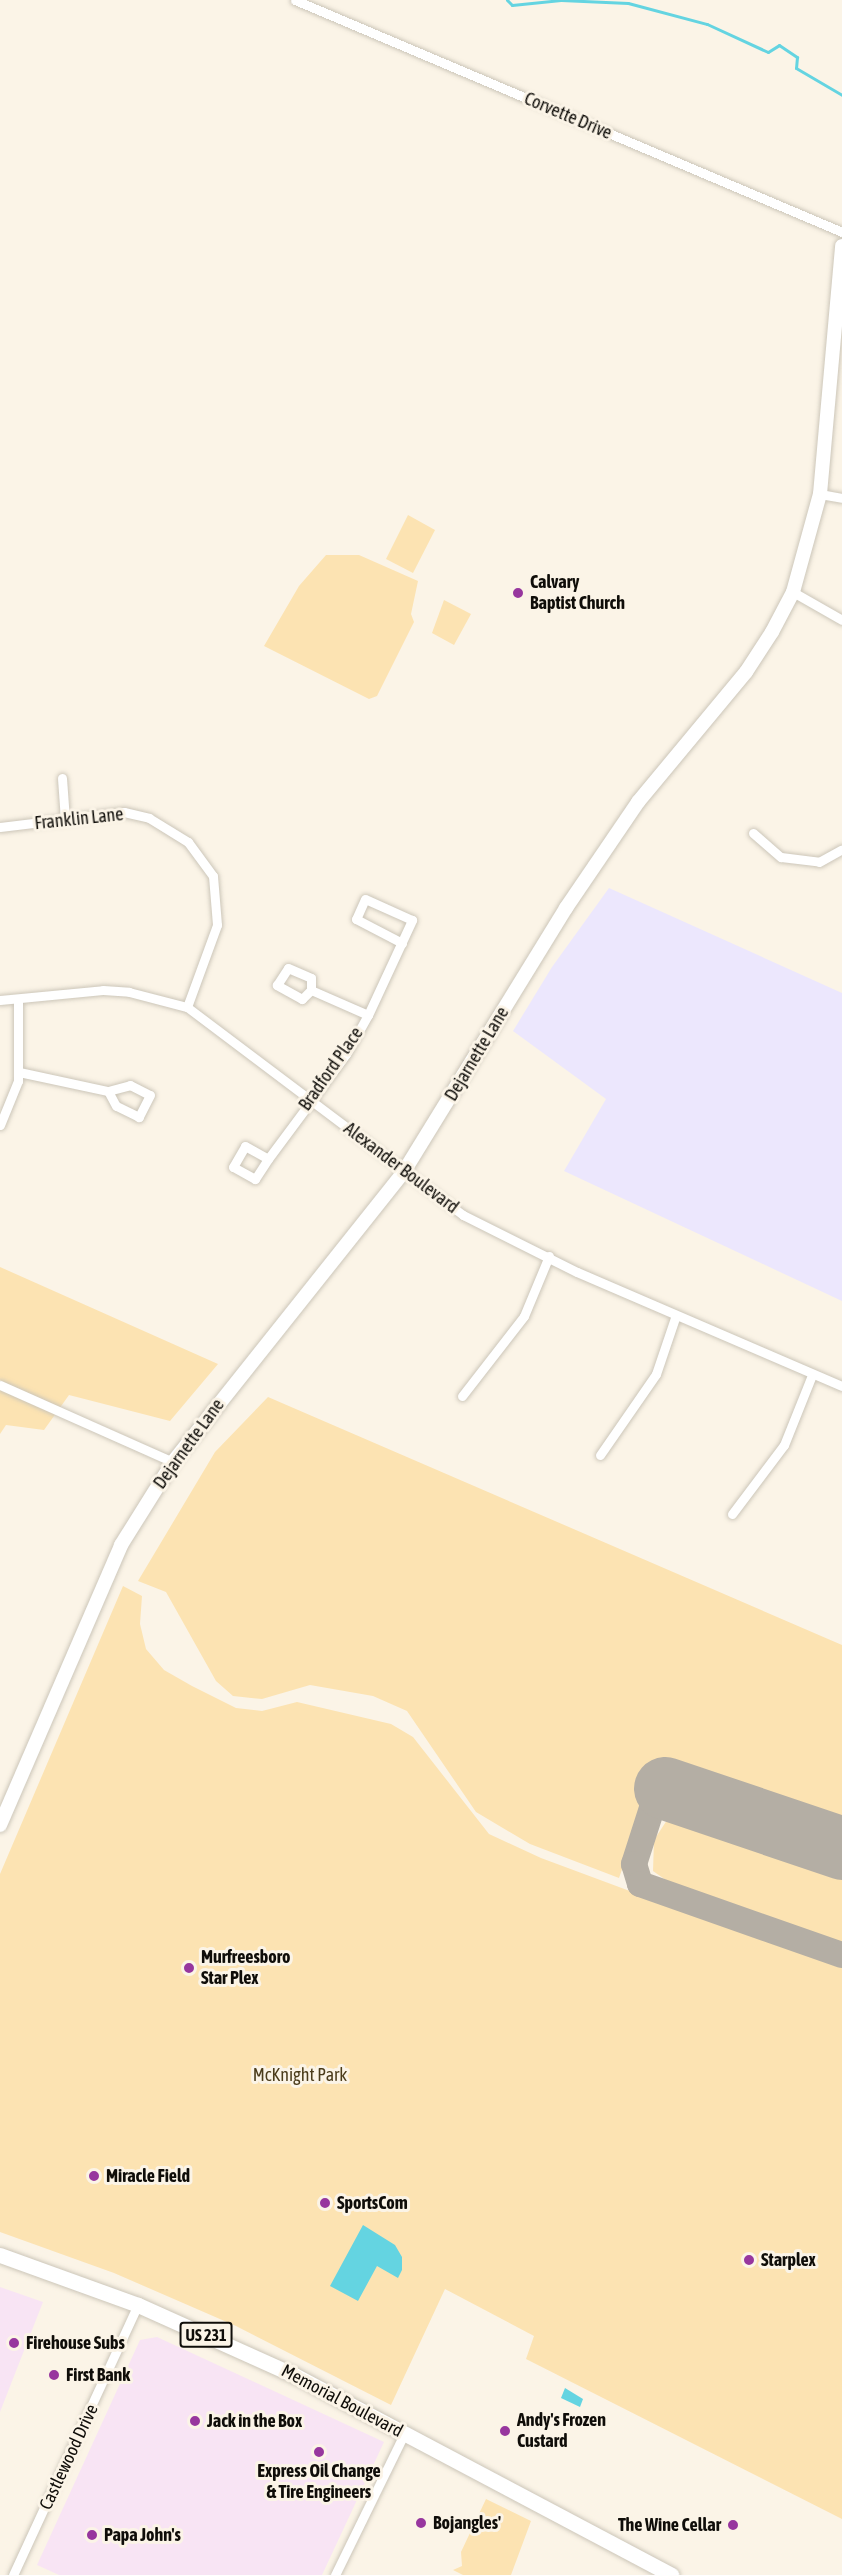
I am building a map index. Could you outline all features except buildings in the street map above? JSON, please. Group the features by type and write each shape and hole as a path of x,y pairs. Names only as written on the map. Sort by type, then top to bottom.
{"main road":[{"name":"Dejarnette Lane","path":"0,1825 122,1545 173,1462 354,1239 403,1173 566,908 638,802 746,672 793,592 820,494 842,246"},
{"name":"Memorial Boulevard","path":"0,2256 138,2305 294,2375 670,2575"}],"street":[{"name":"Corvette Drive","path":"295,0 842,232"},
{"path":"820,494 842,498"},
{"path":"793,592 842,620"},
{"path":"62,778 65,820"},
{"name":"Franklin Lane","path":"0,827 124,812 149,818 188,842 213,876 217,925 187,1007"},
{"path":"753,833 781,857 819,862 842,849"},
{"name":"Bradford Place","path":"268,1159 309,1100 346,1054 368,1015 402,943 412,920 365,899 356,920 402,943"},
{"name":"Alexander Boulevard","path":"0,1000 103,990 129,992 187,1007 403,1173 463,1215 676,1315 842,1386"},
{"path":"311,990 368,1015"},
{"path":"0,1125 19,1072 18,999"},
{"path":"19,1072 108,1091"},
{"path":"462,1396 524,1316 549,1256"},
{"path":"600,1455 656,1374 676,1315"},
{"path":"732,1514 784,1445 812,1375"},
{"path":"0,1385 173,1462"},
{"name":"Castlewood Drive","path":"14,2575 138,2305"},
{"path":"334,2575 404,2434"}],"shaded area":[{"path":"609,888 842,993 842,1301 564,1171 606,1099 513,1031 552,967"},
{"path":"0,2287 43,2302 0,2412"},
{"path":"157,2337 384,2442 322,2575 59,2575 37,2565 140,2340"}],"green space":[{"path":"408,515 435,530 413,573 386,559"},
{"path":"326,555 359,555 418,581 411,614 414,622 377,696 369,699 264,646 299,586"},
{"path":"444,600 471,614 454,645 432,633"},
{"path":"0,1267 218,1364 170,1421 69,1395 44,1430 6,1425 0,1434"},
{"path":"268,1397 842,1645 842,1827 658,1765 619,1878 530,1844 476,1812 407,1711 373,1696 310,1685 262,1699 233,1696 216,1681 166,1592 138,1581 215,1452"},
{"name":"McKnight Park","path":"123,1586 142,1596 140,1624 146,1649 164,1670 192,1686 236,1708 262,1711 297,1702 391,1724 413,1737 489,1834 541,1858 697,1916 842,1964 842,2519 526,2359 534,2336 445,2289 391,2405 236,2326 114,2273 0,2232 0,1874"},
{"path":"671,1814 842,1870 842,1947 690,1897 653,1871 654,1840"},
{"path":"486,2499 531,2521 511,2575 463,2575 453,2570 462,2566 461,2552"}],"water":[{"path":"363,2225 395,2245 402,2257 402,2270 398,2278 377,2266 358,2301 330,2286"},
{"path":"565,2388 583,2399 580,2407 561,2398"}],"waterway":[{"path":"507,0 512,5 561,0 628,3 707,24 768,52 779,45 797,57 796,68 842,95"}],"taxiway":[{"path":"665,1788 652,1808 634,1864 640,1884 842,1955"}],"runway":[{"path":"665,1788 842,1848"}],"place":[{"name":"Calvary Baptist Church","path":"518,593"},
{"name":"Murfreesboro Star Plex","path":"189,1968"},
{"name":"Miracle Field","path":"94,2176"},
{"name":"SportsCom","path":"325,2203"},
{"name":"Starplex","path":"749,2260"},
{"name":"Firehouse Subs","path":"14,2343"},
{"name":"First Bank","path":"54,2375"},
{"name":"Jack in the Box","path":"195,2421"},
{"name":"Andy's Frozen Custard","path":"505,2431"},
{"name":"Express Oil Change & Tire Engineers","path":"319,2452"},
{"name":"Bojangles'","path":"421,2523"},
{"name":"The Wine Cellar","path":"733,2525"},
{"name":"Papa John's","path":"92,2535"}]}
